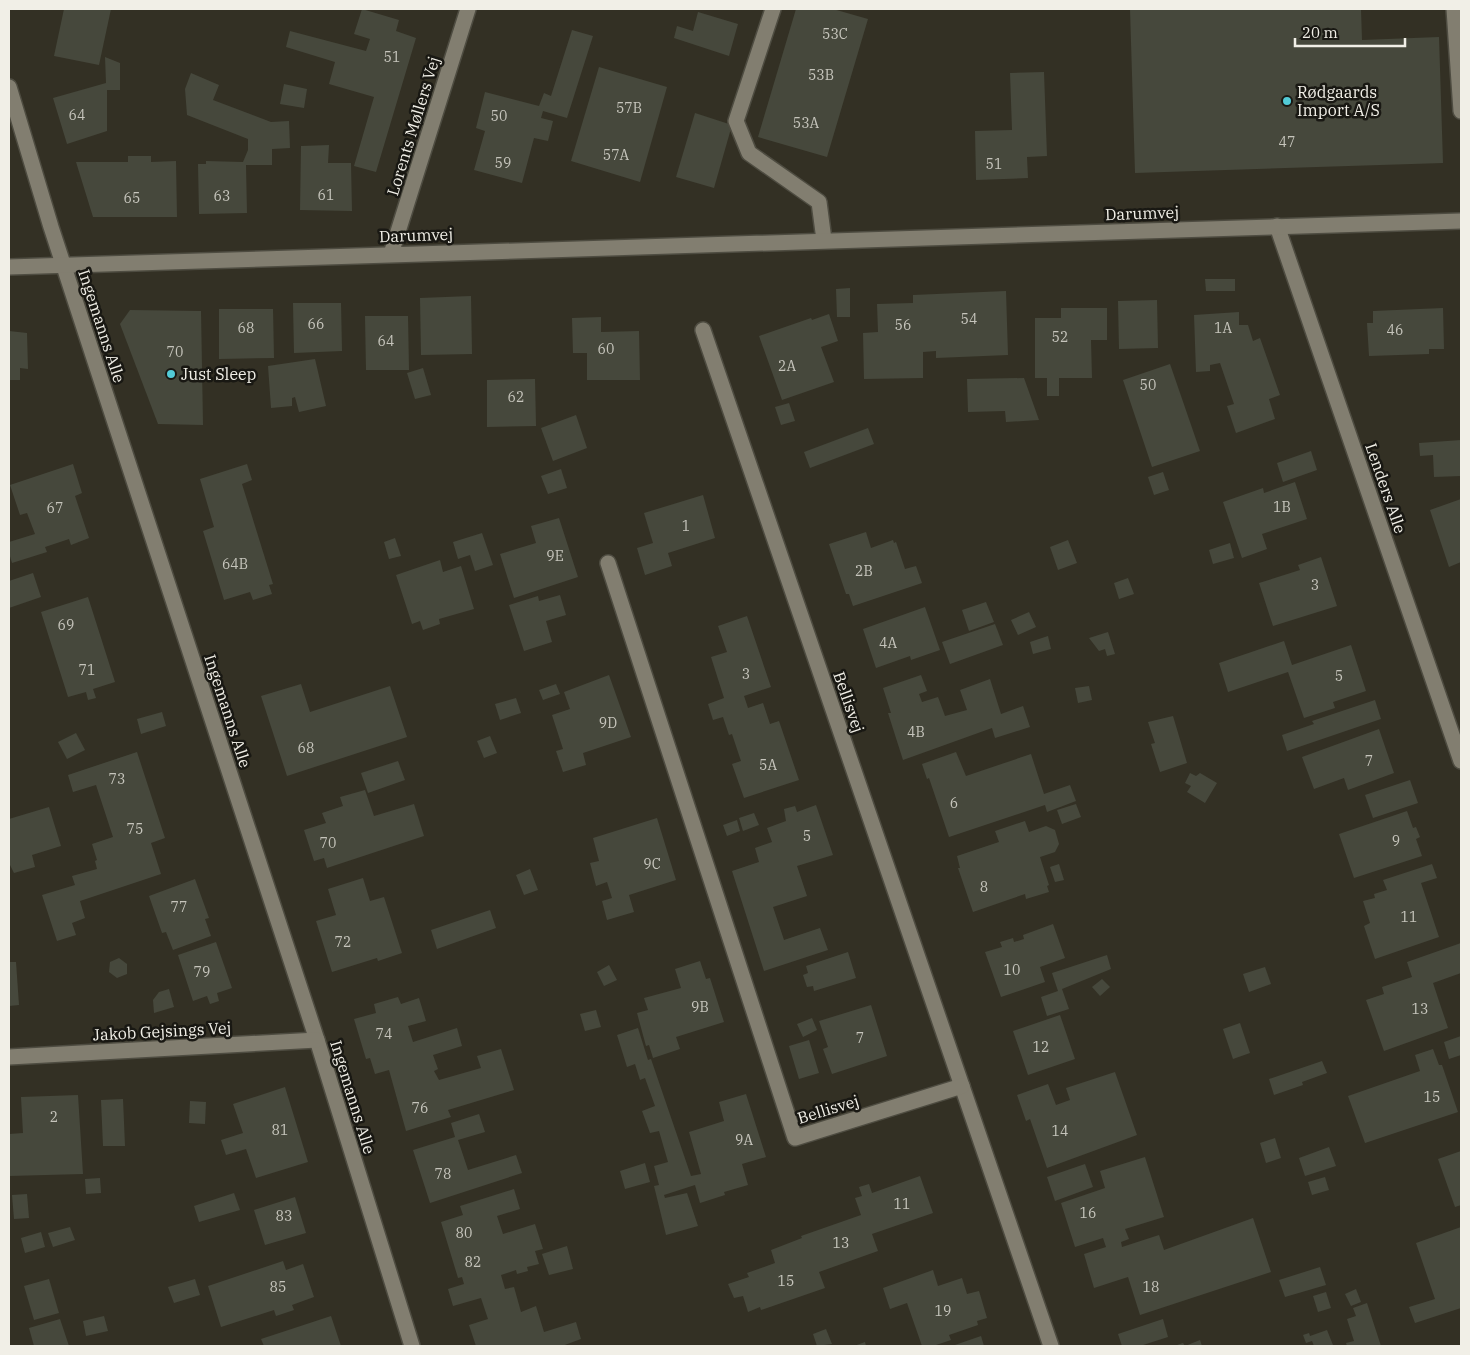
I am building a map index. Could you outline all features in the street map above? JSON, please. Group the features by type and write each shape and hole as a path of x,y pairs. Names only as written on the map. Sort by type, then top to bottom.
{"street":[{"name":"Lorents Møllers Vej","path":"391,254 468,9"},
{"path":"773,9 736,121 749,153 819,202 824,240"},
{"path":"1454,9 1461,111"},
{"name":"Ingemanns Alle","path":"9,87 64,265 317,1040 412,1346"},
{"name":"Darumvej","path":"9,266 1461,221"},
{"name":"Lenders Alle","path":"1277,226 1461,761"},
{"name":"Bellisvej","path":"703,330 1051,1346"},
{"name":"Bellisvej","path":"608,563 795,1138 962,1086"},
{"name":"Jakob Gejsings Vej","path":"9,1057 317,1040"}],"building":[{"path":"64,9 111,9 99,65 54,56"},
{"path":"362,9 399,20 396,31 416,38 376,172 354,166 374,97 329,84 335,62 286,47 290,31 366,51 370,39 354,34"},
{"path":"796,9 833,9 868,19 827,157 758,137"},
{"name":"Rødgaards Import A/S","path":"1130,9 1361,9 1362,40 1439,37 1443,163 1135,173"},
{"path":"698,12 738,24 729,56 674,38 677,26 693,31"},
{"path":"572,30 593,36 567,118 543,111 541,118 553,121 548,141 534,138 522,183 474,170 485,131 476,128 485,92 539,106 544,93 551,96"},
{"path":"105,57 120,63 120,90 107,90 107,131 67,144 53,98 106,83"},
{"path":"599,67 667,87 640,182 571,161"},
{"path":"1044,72 1047,156 1027,157 1028,178 976,180 975,131 1012,130 1010,73"},
{"path":"191,73 219,85 213,100 271,122 289,121 290,148 272,149 272,165 246,165 247,213 199,214 198,164 206,164 206,161 243,162 248,150 248,139 187,115 185,89"},
{"path":"284,84 307,89 304,108 280,104"},
{"path":"695,113 732,125 714,188 676,177"},
{"path":"329,145 328,163 351,163 352,211 300,210 301,146"},
{"path":"128,156 151,156 151,162 176,161 177,217 93,217 76,162 128,162"},
{"path":"1205,279 1235,279 1235,291 1206,291"},
{"path":"850,288 850,317 837,317 836,289"},
{"path":"1006,291 1008,355 936,358 936,351 923,352 923,378 864,379 863,333 878,332 877,304 913,303 913,295"},
{"path":"471,296 472,354 421,355 420,298"},
{"path":"1157,300 1158,348 1119,349 1118,301"},
{"path":"293,303 341,303 342,351 294,353"},
{"path":"1061,308 1107,308 1107,340 1091,340 1092,378 1059,378 1059,396 1047,396 1047,378 1035,378 1035,318 1061,318"},
{"path":"1443,308 1444,349 1429,349 1429,354 1369,356 1367,323 1373,323 1373,311"},
{"path":"219,309 273,309 274,358 219,359"},
{"name":"Just Sleep","path":"130,310 201,311 203,425 158,424 120,324"},
{"path":"1239,312 1239,325 1248,325 1253,341 1260,338 1280,395 1269,399 1275,419 1236,433 1227,406 1234,404 1220,363 1210,365 1210,371 1196,372 1194,315"},
{"path":"829,314 838,341 821,347 834,382 782,400 759,336 811,318 812,320"},
{"path":"365,316 408,316 409,370 366,370"},
{"path":"601,317 601,332 639,331 640,380 587,380 587,353 573,353 572,318"},
{"path":"9,331 27,333 28,369 20,368 20,380 9,380"},
{"path":"315,359 326,406 299,412 295,397 292,398 292,406 271,408 268,366"},
{"path":"1170,364 1200,451 1152,467 1123,380"},
{"path":"423,368 431,395 415,399 407,373"},
{"path":"1024,378 1039,420 1006,422 1005,411 968,412 967,379"},
{"path":"535,379 536,426 487,427 487,380"},
{"path":"789,403 795,421 781,425 775,407"},
{"path":"576,415 587,448 553,461 541,428"},
{"path":"868,428 874,444 810,468 804,452"},
{"path":"1461,440 1461,476 1434,477 1433,455 1420,456 1419,443"},
{"path":"1311,451 1317,470 1283,482 1277,463"},
{"path":"73,464 82,493 75,496 89,538 71,545 69,539 45,547 47,552 12,563 9,553 9,542 35,534 27,513 20,515 10,485"},
{"path":"247,464 252,480 242,484 273,584 269,585 272,594 253,600 250,592 224,600 203,531 214,527 200,479"},
{"path":"561,469 567,488 548,494 541,476"},
{"path":"1163,472 1169,490 1154,495 1148,477"},
{"path":"1295,482 1307,519 1262,534 1267,549 1242,558 1223,502 1263,488 1264,493"},
{"path":"703,495 715,538 668,553 672,566 645,575 637,548 653,543 644,513"},
{"path":"1461,499 1461,562 1449,567 1430,510"},
{"path":"559,518 578,577 514,598 500,554 536,543 531,526"},
{"path":"866,532 871,548 893,540 894,543 896,542 905,569 916,566 922,583 853,606 849,594 846,594 829,544"},
{"path":"482,533 493,565 475,571 470,555 458,559 453,542"},
{"path":"395,538 401,556 389,559 384,542"},
{"path":"1068,540 1077,563 1058,570 1050,547"},
{"path":"1230,543 1234,558 1213,564 1209,550"},
{"path":"1321,557 1337,606 1273,626 1259,583 1300,570 1298,565"},
{"path":"440,560 443,572 461,566 474,609 439,619 440,624 423,630 420,621 412,624 396,575"},
{"path":"33,573 41,597 9,608 9,581"},
{"path":"1128,578 1134,594 1119,599 1114,583"},
{"path":"560,595 566,615 546,621 552,642 524,651 509,605 538,596 539,601"},
{"path":"88,597 115,682 93,689 96,698 88,700 86,692 68,697 41,612"},
{"path":"986,602 994,622 969,631 962,610"},
{"path":"925,607 940,650 911,660 910,656 876,668 863,629"},
{"path":"1029,612 1036,627 1018,635 1011,620"},
{"path":"747,616 771,687 744,696 748,708 763,703 770,724 779,721 799,780 744,798 732,764 741,761 732,734 729,735 723,717 713,720 708,704 724,698 711,657 727,652 718,626"},
{"path":"995,624 1003,645 950,664 942,642"},
{"path":"1108,632 1115,654 1107,656 1105,649 1099,651 1089,638"},
{"path":"1048,636 1051,649 1033,654 1030,642"},
{"path":"1284,641 1292,665 1351,645 1366,691 1333,702 1335,708 1304,718 1288,672 1228,692 1219,663"},
{"path":"609,675 631,737 583,753 586,765 563,772 556,751 563,749 552,715 570,709 564,692"},
{"path":"921,675 927,691 919,694 922,702 938,697 945,716 967,710 960,690 990,679 1001,714 1023,706 1030,727 995,738 992,728 903,760 888,713 891,713 883,688"},
{"path":"301,684 310,712 390,686 407,737 287,776 261,696"},
{"path":"556,684 560,694 543,700 539,690"},
{"path":"1089,686 1092,700 1078,703 1075,688"},
{"path":"516,698 521,713 500,720 495,704"},
{"path":"1375,700 1381,719 1287,751 1282,735 1314,724 1312,721"},
{"path":"162,712 166,726 141,734 137,719"},
{"path":"1173,716 1187,763 1160,772 1151,744 1155,743 1148,722"},
{"path":"1379,729 1394,773 1348,790 1344,778 1314,789 1302,757"},
{"path":"76,733 85,750 67,759 58,742"},
{"path":"490,736 497,753 484,758 477,741"},
{"path":"137,752 165,838 151,843 161,874 80,901 85,918 72,923 76,935 57,941 42,895 75,885 72,876 97,869 95,861 97,860 92,844 113,837 96,785 73,792 68,775"},
{"path":"956,752 966,776 1031,754 1044,794 1070,785 1076,801 1047,812 1045,805 949,837 929,778 927,779 922,764"},
{"path":"398,761 405,780 368,793 361,773"},
{"path":"1190,773 1196,776 1200,773 1217,783 1205,803 1187,792 1191,786 1185,783"},
{"path":"1410,780 1418,803 1373,818 1365,795"},
{"path":"365,790 374,816 414,804 424,836 327,868 324,858 314,861 304,830 326,823 322,813 343,806 340,797"},
{"path":"1076,804 1081,817 1062,824 1057,810"},
{"path":"816,805 833,855 797,866 807,896 773,907 784,940 820,928 828,950 764,971 732,871 759,862 755,848 772,842 767,828 786,821 784,809 795,806 797,812"},
{"path":"49,807 61,846 32,855 35,867 14,873 9,863 9,819"},
{"path":"1407,811 1413,828 1416,827 1420,837 1416,839 1422,856 1354,878 1339,834"},
{"path":"754,813 759,825 743,831 739,818"},
{"path":"657,818 676,880 629,895 634,912 607,920 602,901 612,898 607,882 596,886 590,863 599,861 593,838"},
{"path":"737,820 740,831 727,836 723,825"},
{"path":"1025,821 1029,832 1046,826 1055,830 1059,844 1055,852 1040,857 1049,885 1047,886 1049,892 1026,899 1025,894 973,912 958,868 960,868 957,856 999,842 995,831"},
{"path":"1059,864 1064,880 1055,882 1050,867"},
{"path":"1432,864 1437,878 1421,883 1439,937 1375,959 1364,926 1370,923 1363,901 1375,898 1374,894 1387,890 1383,880"},
{"path":"530,869 538,890 524,895 516,875"},
{"path":"363,878 370,901 384,897 402,953 378,961 377,958 332,972 316,921 336,915 328,889"},
{"path":"195,879 209,918 205,919 211,936 173,950 166,932 162,933 149,896"},
{"path":"490,910 496,928 437,949 431,930"},
{"path":"1053,924 1065,958 1040,967 1045,982 1001,997 985,952 1002,947 1000,942 1013,938 1014,942 1024,939 1023,935"},
{"path":"216,942 232,988 217,993 219,1001 210,1004 207,996 193,1001 178,955"},
{"path":"1461,943 1461,973 1433,983 1448,1028 1384,1051 1366,1000 1384,994 1382,987 1412,977 1407,962"},
{"path":"848,952 856,978 814,991 813,986 807,987 803,975 808,973 806,966"},
{"path":"1107,955 1111,969 1062,989 1069,1009 1047,1016 1041,997 1058,991 1052,973"},
{"path":"119,958 127,964 127,974 117,978 109,972 110,962"},
{"path":"700,961 706,979 710,978 724,1022 676,1037 680,1049 653,1058 649,1045 646,1046 637,1013 648,1010 644,998 681,988 675,969"},
{"path":"9,962 16,962 19,1005 9,1006"},
{"path":"609,965 617,980 604,986 597,972"},
{"path":"1265,967 1271,984 1249,992 1243,974"},
{"path":"1102,979 1110,987 1100,996 1092,987"},
{"path":"169,989 174,1007 154,1013 153,1000 159,992"},
{"path":"398,997 401,1004 419,998 426,1021 408,1026 413,1042 457,1028 462,1046 433,1055 438,1069 434,1071 439,1080 481,1068 477,1056 501,1049 514,1090 448,1110 451,1117 406,1131 389,1070 375,1074 370,1058 366,1059 354,1019 376,1013 374,1004"},
{"path":"871,1005 887,1056 832,1074 823,1049 828,1047 819,1021"},
{"path":"596,1010 601,1027 585,1031 580,1014"},
{"path":"1060,1015 1075,1059 1028,1075 1013,1031"},
{"path":"812,1018 817,1030 803,1037 797,1024"},
{"path":"1240,1023 1250,1053 1233,1059 1223,1029"},
{"path":"638,1028 648,1060 651,1059 691,1176 701,1174 689,1132 724,1121 719,1102 746,1094 766,1157 742,1164 748,1185 724,1192 725,1195 700,1203 695,1185 664,1195 665,1198 687,1193 698,1226 666,1235 654,1186 659,1185 654,1166 668,1162 659,1131 650,1133 642,1111 655,1106 645,1078 640,1080 635,1064 627,1067 617,1035"},
{"path":"1461,1036 1461,1055 1449,1059 1444,1042"},
{"path":"809,1040 819,1073 799,1079 789,1046"},
{"path":"1433,1049 1439,1065 1442,1065 1458,1112 1365,1143 1348,1096 1420,1071 1415,1055"},
{"path":"1322,1061 1327,1073 1302,1082 1303,1085 1274,1095 1269,1079"},
{"path":"1115,1072 1137,1135 1047,1168 1030,1119 1026,1121 1017,1095 1048,1084 1056,1105 1070,1100 1066,1088"},
{"path":"285,1087 308,1162 256,1178 246,1149 226,1155 221,1140 243,1133 233,1104"},
{"path":"78,1095 83,1174 9,1176 9,1134 23,1133 21,1097"},
{"path":"123,1099 125,1146 103,1146 101,1100"},
{"path":"190,1101 206,1102 205,1124 189,1123"},
{"path":"479,1114 485,1132 458,1140 468,1170 516,1155 522,1173 430,1203 413,1150 455,1137 451,1123"},
{"path":"1275,1138 1281,1158 1266,1163 1260,1143"},
{"path":"1329,1147 1336,1166 1305,1176 1299,1158"},
{"path":"1461,1151 1461,1205 1455,1207 1438,1159"},
{"path":"1145,1157 1164,1217 1125,1229 1129,1239 1121,1242 1122,1247 1159,1235 1164,1250 1253,1218 1271,1272 1140,1315 1128,1277 1094,1288 1084,1254 1106,1247 1103,1238 1075,1247 1061,1203 1105,1188 1100,1171"},
{"path":"645,1163 650,1182 625,1189 620,1171"},
{"path":"1085,1164 1093,1187 1055,1201 1047,1177"},
{"path":"920,1176 933,1213 872,1234 878,1251 819,1272 825,1288 761,1310 760,1307 748,1312 743,1296 734,1298 728,1284 749,1277 747,1273 775,1263 771,1250 802,1238 801,1236 861,1215 855,1198 862,1196 859,1187 869,1184 872,1193"},
{"path":"1325,1177 1329,1190 1312,1195 1308,1182"},
{"path":"100,1178 101,1193 86,1194 85,1179"},
{"path":"514,1189 520,1209 497,1216 503,1234 535,1224 543,1249 535,1251 539,1264 527,1267 528,1271 517,1274 516,1270 501,1275 505,1289 514,1287 521,1312 536,1306 544,1332 576,1322 581,1339 562,1346 476,1346 469,1325 488,1319 481,1298 453,1306 448,1289 464,1284 462,1277 458,1278 441,1222 463,1215 460,1206"},
{"path":"234,1193 240,1210 199,1222 194,1206"},
{"path":"27,1194 29,1218 14,1219 12,1195"},
{"path":"295,1197 306,1233 265,1245 254,1210"},
{"path":"70,1227 75,1240 53,1247 48,1233"},
{"path":"1461,1227 1461,1308 1415,1323 1409,1307 1435,1299 1416,1243"},
{"path":"41,1232 45,1247 25,1253 21,1238"},
{"path":"567,1246 573,1269 549,1275 542,1254"},
{"path":"283,1261 286,1270 303,1264 314,1297 292,1305 294,1310 276,1316 274,1310 221,1327 208,1286"},
{"path":"1320,1267 1326,1285 1285,1297 1279,1280"},
{"path":"933,1270 938,1286 962,1278 967,1294 979,1291 987,1318 977,1321 978,1325 949,1335 951,1340 933,1346 922,1346 907,1303 890,1309 883,1288"},
{"path":"49,1279 59,1313 34,1320 24,1286"},
{"path":"195,1279 200,1295 174,1303 168,1287"},
{"path":"1356,1289 1361,1302 1351,1306 1345,1294"},
{"path":"1326,1292 1331,1308 1318,1312 1313,1296"},
{"path":"1367,1303 1381,1346 1347,1346 1346,1343 1354,1341 1347,1319 1356,1316 1353,1308"},
{"path":"104,1316 108,1331 86,1336 83,1321"},
{"path":"331,1316 341,1346 264,1346 261,1339"},
{"path":"60,1319 69,1346 34,1346 29,1328"},
{"path":"1163,1319 1168,1337 1140,1346 1122,1346 1118,1334"},
{"path":"826,1329 832,1344 817,1346 813,1334"},
{"path":"1327,1330 1333,1345 1314,1346 1312,1341 1306,1343 1303,1335 1309,1333 1310,1336"},
{"path":"981,1336 984,1346 952,1346"},
{"path":"1200,1340 1202,1346 1185,1346"},
{"path":"865,1342 866,1346 854,1346"},
{"path":"1183,1343 1185,1346 1174,1346"}],"place":[{"name":"Rødgaards Import A/S","path":"1287,101"},
{"name":"Just Sleep","path":"171,374"}]}
